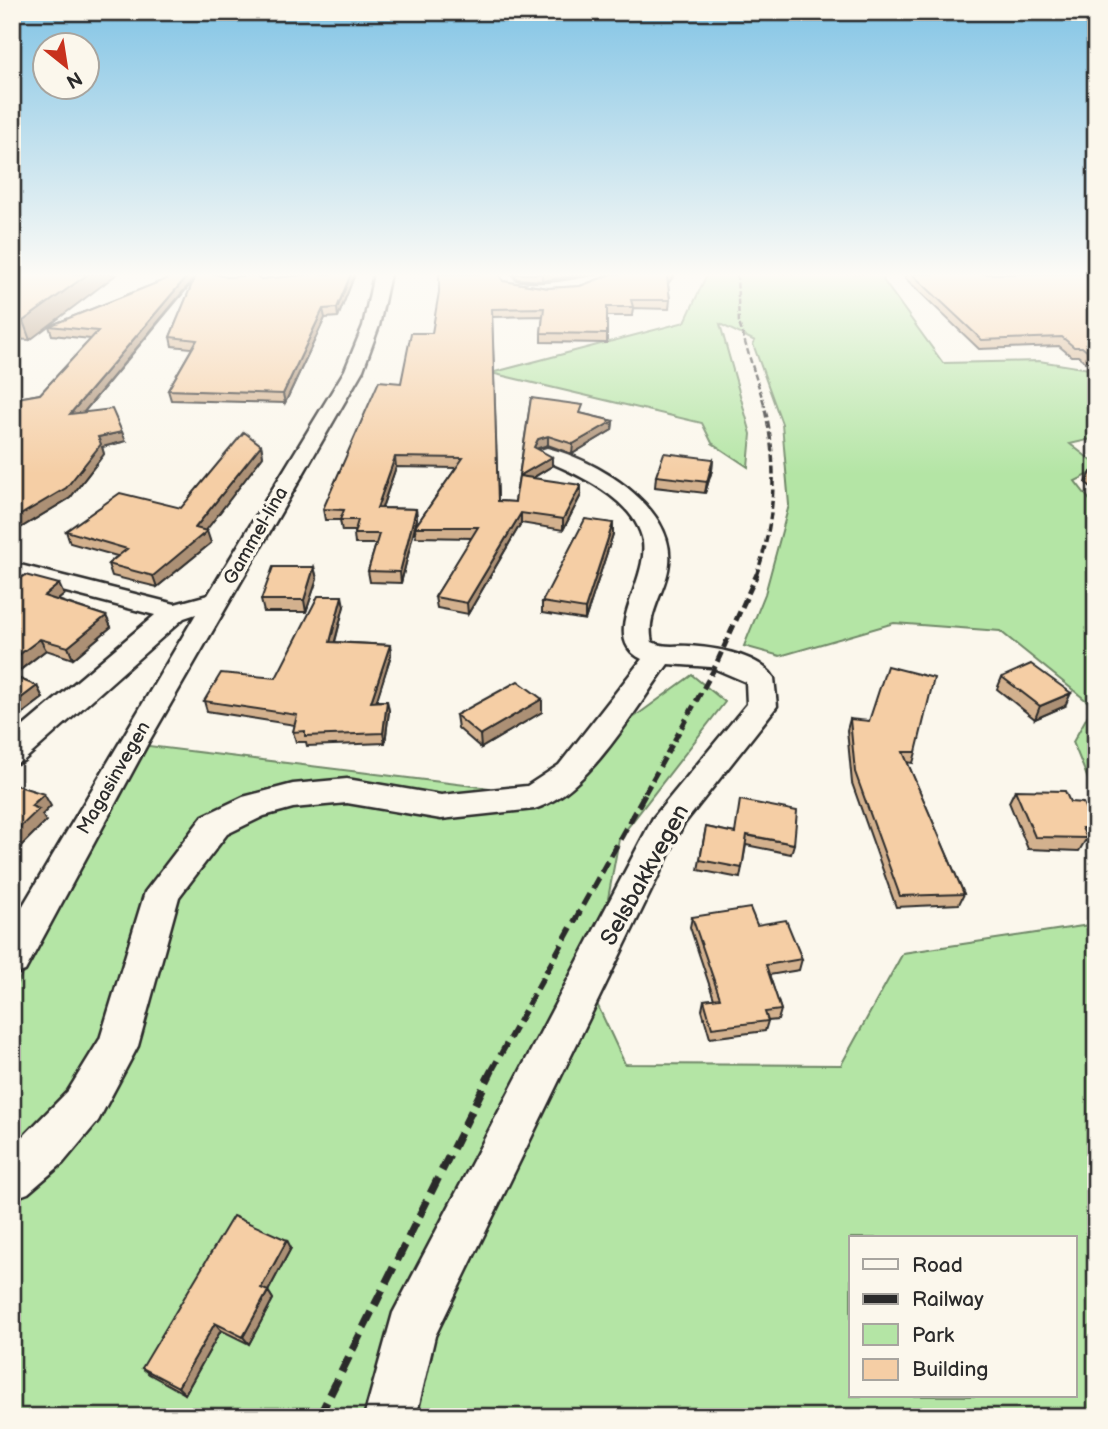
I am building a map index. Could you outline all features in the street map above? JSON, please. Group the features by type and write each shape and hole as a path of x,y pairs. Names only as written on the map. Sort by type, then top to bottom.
{"street":[{"name":"Gammel-lina","path":"12,752 175,612 219,600 354,370 365,341"},
{"path":"12,1177 47,1147 83,1106 118,1046 163,892 215,825 255,806 293,796 347,791 441,807 534,797 570,773 659,656 642,648 637,641 637,623 657,563 654,536 627,496 590,471 547,454"},
{"path":"12,570 175,612"},
{"name":"Magasinvegen","path":"12,959 133,743 219,600"},
{"name":"Selsbakkvegen","path":"390,1417 411,1331 670,818 762,706 760,678 749,670 682,652 659,656"}],"green space":[{"path":"614,341 725,341 751,434 748,467 712,443 702,423 491,373"},
{"path":"755,341 927,341 943,363 1039,361 1096,370 1096,438 1070,444 1096,464 1096,471 1075,481 1096,508 1096,799 1073,742 1093,706 1000,631 894,623 780,656 744,646 765,594 789,505 782,424 753,344"},
{"path":"692,675 725,702 619,839 591,991 625,1064 841,1065 903,953 1096,924 1096,1417 12,1417 12,993 141,745 530,793"}],"building":[{"path":"89,341 132,341 70,414 112,409 122,432 98,437 101,444 66,488 12,520 12,399 40,394"},
{"path":"197,341 308,341 283,394 168,390"},
{"path":"409,341 493,341 498,501 515,502 519,476 581,485 563,519 521,513 467,603 435,597 478,527 415,527 463,458 395,457 377,508 416,509 400,572 368,571 379,534 354,534 358,520 340,520 344,510 323,509 379,381 401,383"},
{"path":"1066,341 1096,341 1096,352 1089,353 1082,347 1074,347"},
{"path":"531,398 583,405 580,413 613,421 573,444 548,436 538,439 534,447 552,457 519,476"},
{"path":"244,432 261,445 195,528 207,531 153,576 108,564 127,549 66,531 120,493 181,508"},
{"path":"664,453 713,459 707,482 656,476"},
{"path":"585,519 613,523 585,609 542,602"},
{"path":"273,567 314,567 304,600 261,600"},
{"path":"25,575 59,584 44,596 106,616 68,647 40,639 12,660 12,584"},
{"path":"318,596 342,596 330,642 390,645 371,702 387,701 383,733 305,736 305,731 293,732 297,715 204,701 221,673 276,678"},
{"path":"1031,664 1071,693 1040,706 1002,677"},
{"path":"887,666 934,678 916,752 903,752 964,894 900,896 855,772 850,719 869,721"},
{"path":"12,676 37,686 12,705"},
{"path":"518,681 542,699 480,735 456,715"},
{"path":"12,784 44,794 31,806 39,809 12,835"},
{"path":"1015,790 1065,791 1070,802 1083,803 1095,828 1082,828 1087,838 1035,837"},
{"path":"740,800 797,811 794,844 747,835 742,868 700,860 706,827 735,833"},
{"path":"750,908 757,925 786,920 802,959 766,965 781,1010 765,1012 768,1021 712,1028 704,1000 720,998 692,917"},
{"path":"233,1216 287,1240 261,1288 268,1291 243,1337 215,1323 178,1387 142,1368"}],"railway":[{"path":"744,341 765,407"},
{"path":"756,576 768,534 773,491 771,448 764,405"},
{"path":"645,793 713,671 757,574"},
{"path":"491,1072 646,792"},
{"path":"319,1417 491,1072"}]}
